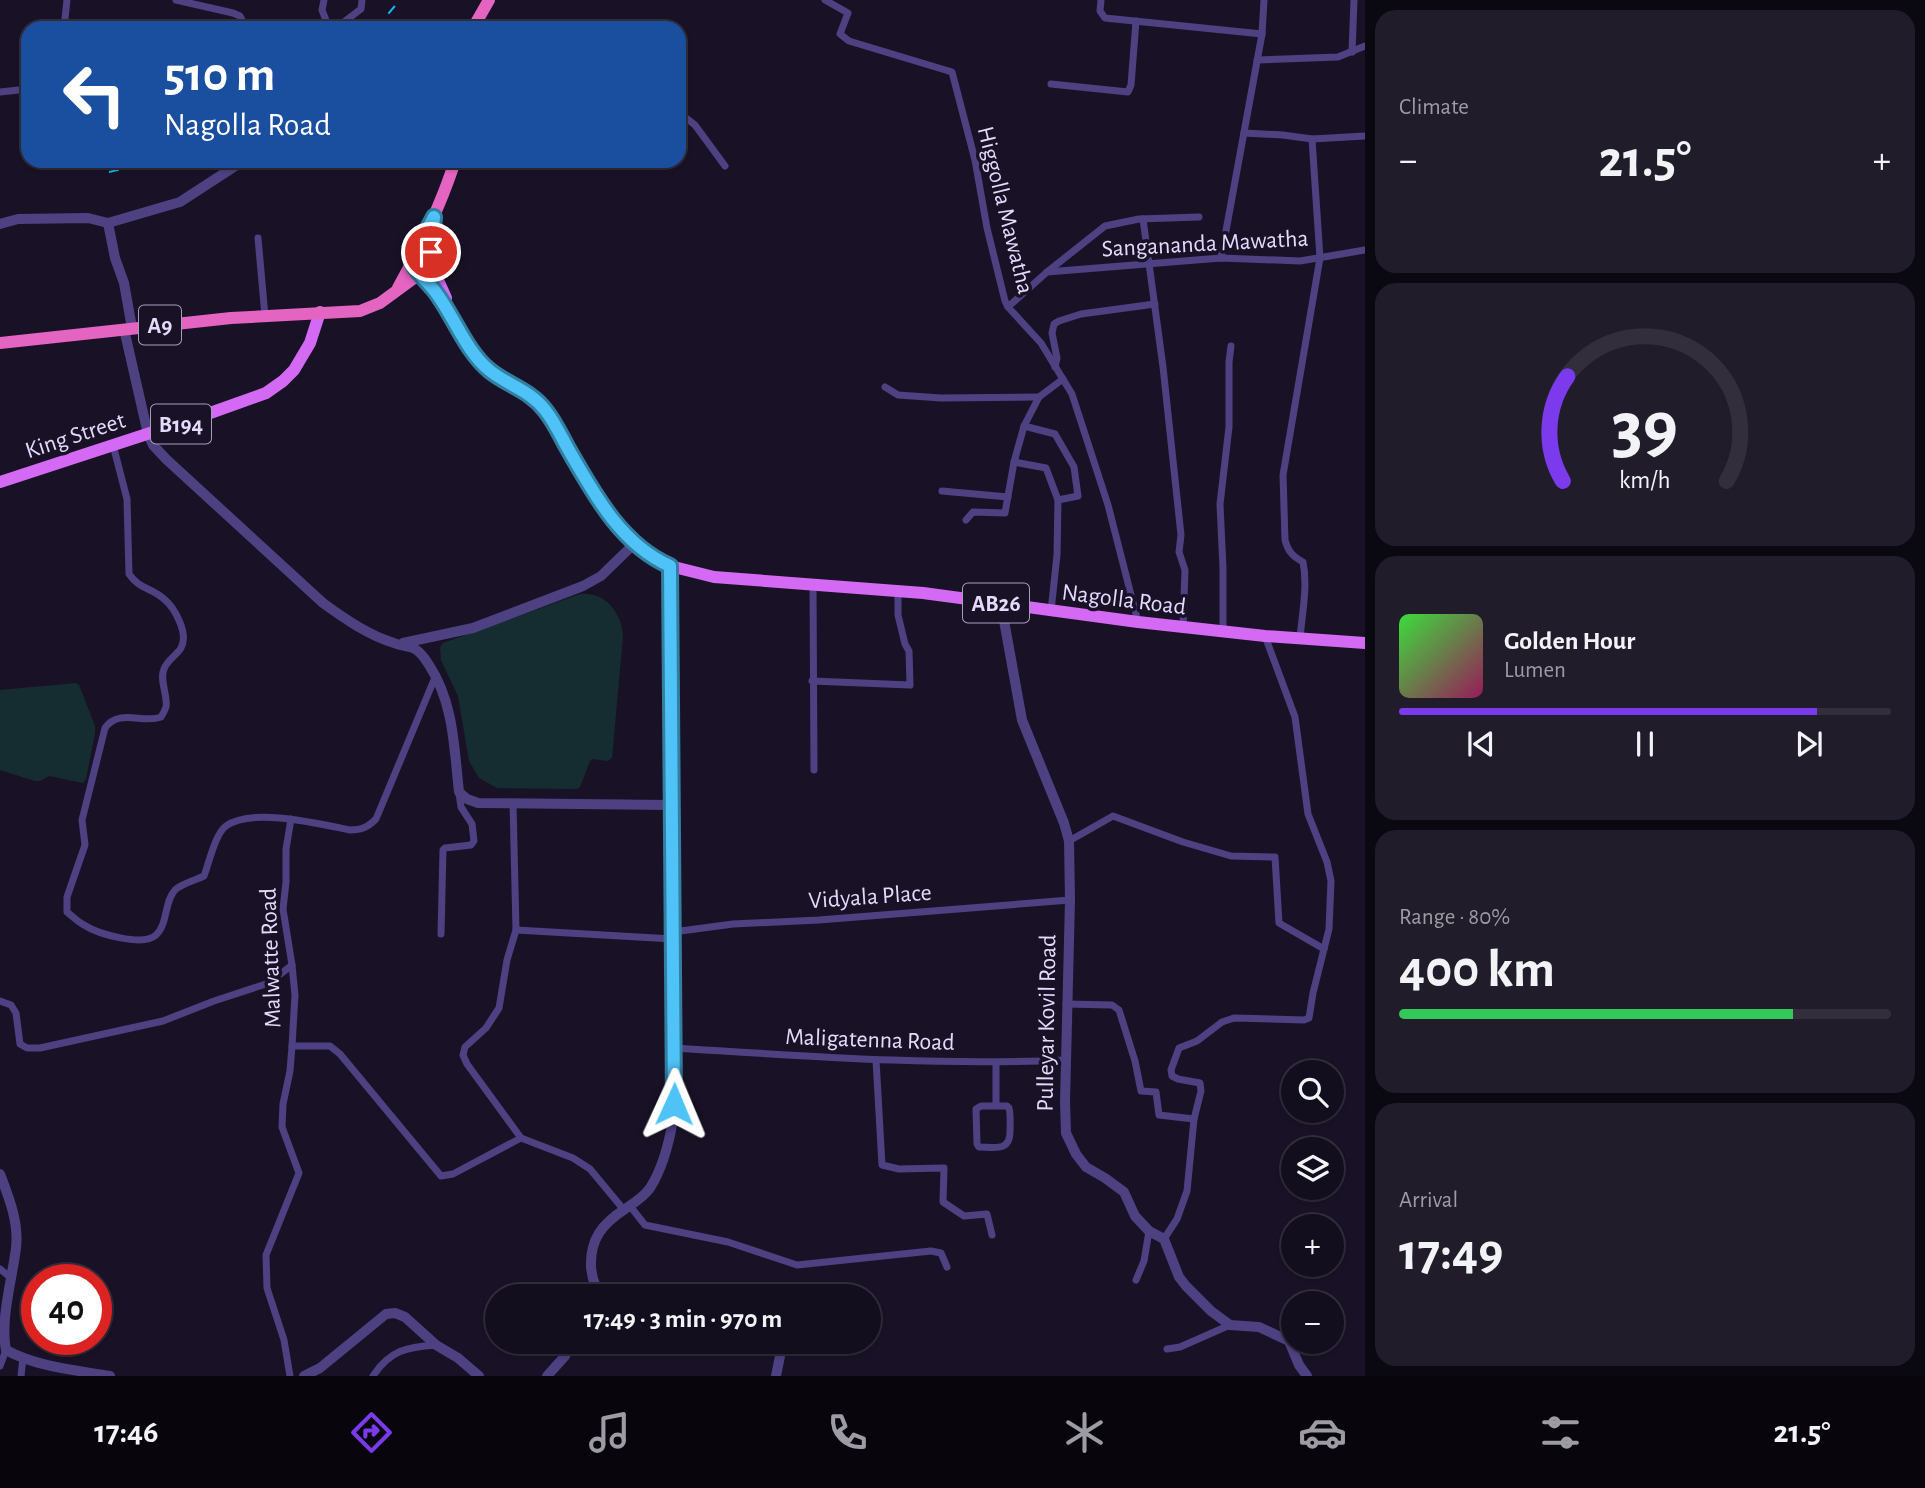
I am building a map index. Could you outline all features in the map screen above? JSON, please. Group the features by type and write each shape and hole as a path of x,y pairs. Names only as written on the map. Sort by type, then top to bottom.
{"highway":[{"path":"477,21 489,0"},
{"name":"A9","path":"0,343 265,316 367,309 380,303 420,265 415,254 434,217 452,168"}],"main road":[{"name":"Nagolla Road","path":"420,265 424,280 435,291 486,368 535,399 547,411 597,496 622,531 654,559 670,566 714,577 898,592 1223,632 1365,643"},
{"name":"King Street","path":"0,482 225,409 274,388 294,370 304,354 320,312"}],"street":[{"path":"65,21 67,0"},
{"path":"176,0 233,13 240,16 242,21"},
{"path":"324,0 322,10 326,21"},
{"path":"345,21 361,9 362,0"},
{"name":"Higgolla Mawatha","path":"825,0 848,13 840,34 849,41 952,72 975,160 987,228 1005,301 1041,343 1072,394 1108,506 1138,622"},
{"path":"1101,0 1100,11 1105,18 1262,34"},
{"path":"1221,258 1262,34 1264,0"},
{"path":"1352,52 1354,0"},
{"path":"1051,84 1128,92 1131,85 1136,21"},
{"path":"1257,60 1338,57 1365,46"},
{"path":"0,92 21,90"},
{"path":"686,118 695,125 725,166"},
{"path":"1244,133 1312,139 1365,136"},
{"path":"1300,638 1305,587 1304,566 1303,562 1287,549 1284,540 1283,475 1320,258 1312,139"},
{"path":"0,224 18,219 89,218 108,223 180,202 232,168"},
{"path":"1008,307 1105,226 1143,219 1199,217"},
{"path":"1143,219 1181,535 1179,552 1185,570 1183,627"},
{"path":"108,223 115,258 124,283 128,329 148,434 153,445 172,466 323,603 348,622 414,648 421,653 436,675 452,723 461,807 472,824 474,841 471,845 443,850 441,934"},
{"path":"258,237 265,316"},
{"name":"Sangananda Mawatha","path":"1047,272 1221,258 1300,261 1365,250"},
{"path":"1055,368 1057,358 1052,333 1054,324 1081,314 1155,304"},
{"path":"1223,632 1220,504 1229,427 1231,346"},
{"path":"966,520 973,512 1006,513 1014,462 1024,426 1039,397 1063,379"},
{"path":"885,387 898,395 941,398 1039,397"},
{"path":"1024,426 1055,434 1074,467 1078,496 1058,500"},
{"path":"113,445 127,499 130,573 136,583 168,602 183,626 185,637 182,647 162,672 166,706 162,717 155,720 130,717 117,719 110,721 105,728 82,820 85,845 66,897 66,912 84,925 129,940 151,938 158,934 176,889 204,876 219,835 226,826 248,819 291,819 350,830 368,827 376,819 436,675"},
{"path":"1014,462 1046,468 1058,500 1057,555 1051,611"},
{"path":"942,491 1008,497"},
{"path":"399,644 473,628 583,586 601,576 634,544"},
{"path":"595,1284 591,1259 593,1244 603,1225 644,1196 651,1187 667,1150 674,1121 670,566"},
{"path":"813,584 814,770"},
{"path":"812,681 910,685 909,651 898,615 898,592"},
{"name":"Pulleyar Kovil Road","path":"1001,604 1022,720 1069,841 1066,1133 1086,1167 1124,1192 1135,1216 1149,1231 1164,1239"},
{"path":"1230,1325 1211,1311 1179,1277 1164,1239 1177,1219 1187,1191 1194,1119 1201,1091 1200,1083 1178,1079 1172,1076 1171,1069 1179,1048 1197,1041 1222,1022 1234,1018 1309,1018 1329,929 1331,881 1327,862 1308,814 1294,718 1265,636"},
{"path":"459,792 478,803 670,805"},
{"path":"513,803 516,930 499,1008 486,1028 465,1047 463,1055 521,1138 573,1158 590,1169 645,1225 728,1242 797,1265 931,1251 941,1253 947,1267"},
{"path":"1069,841 1113,816 1231,856 1275,857 1279,923 1324,948"},
{"name":"Malwatte Road","path":"290,1376 284,1340 267,1288 266,1255 299,1172 282,1127 283,1104 290,1071 295,995 283,909 286,849 291,819"},
{"name":"Vidyala Place","path":"516,930 673,935 733,924 1070,900"},
{"path":"0,1001 11,1005 16,1013 20,1044 27,1048 40,1048 163,1021 269,983 292,965"},
{"path":"1066,1004 1112,1004 1119,1010 1141,1091 1156,1092 1159,1115 1194,1119"},
{"path":"292,1046 330,1046 340,1054 441,1176 453,1174 521,1138"},
{"name":"Maligatenna Road","path":"674,1048 876,1060 996,1063 1065,1060"},
{"path":"876,1060 882,1165 899,1169 944,1168 943,1202 964,1216 987,1214 992,1235"},
{"path":"996,1063 996,1105"},
{"path":"996,1105 1007,1106 1010,1111 1009,1143 1005,1146 979,1147 976,1109 996,1105"},
{"path":"0,1174 12,1208 16,1233 16,1250 3,1294 1,1338 6,1350 23,1358 61,1368 110,1376"},
{"path":"1136,1280 1144,1261 1149,1231"},
{"path":"0,1269 10,1277"},
{"path":"304,1376 320,1368 386,1314 395,1313 405,1317 436,1345 458,1358 479,1376"},
{"path":"1167,1349 1180,1348 1230,1325 1259,1327 1289,1341 1307,1376"},
{"path":"373,1376 394,1352 436,1345"},
{"path":"0,1366 6,1350"},
{"path":"547,1376 566,1354"},
{"path":"776,1376 780,1354"},
{"path":"21,1376 23,1358"}],"green space":[{"path":"580,594 597,596 604,600 616,612 622,627 612,758 608,761 590,761 577,789 497,788 479,778 469,761 458,696 441,660 440,647 443,643"},
{"path":"76,683 95,726 86,779 83,783 49,776 35,781 0,770 0,690"}],"railway":[{"path":"382,21 400,0"},
{"path":"109,172 128,168"}],"route":[{"path":"431,252 434,217 415,254 415,268 435,291 486,368 535,399 547,411 584,476 628,538 654,559 670,566 674,1104"}]}
